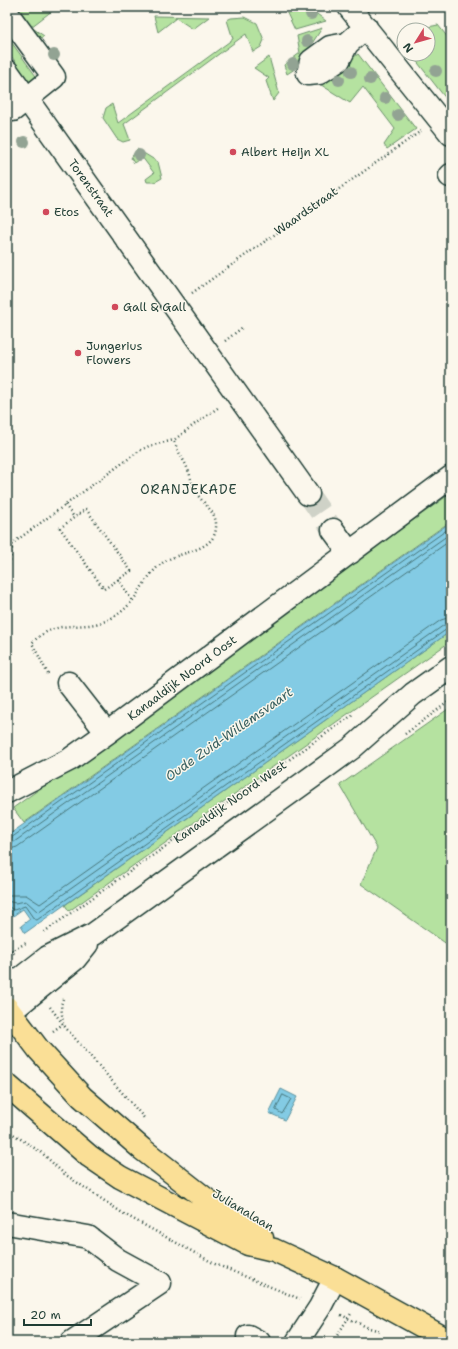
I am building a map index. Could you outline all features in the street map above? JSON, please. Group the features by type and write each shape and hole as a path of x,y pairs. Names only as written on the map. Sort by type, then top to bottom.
{"main road":[{"name":"Julianalaan","path":"8,1011 82,1097 142,1149 225,1214 256,1232 274,1250"},
{"name":"Julianalaan","path":"7,1085 89,1156 120,1177 248,1244 274,1250 334,1278 451,1342"}],"street":[{"path":"349,7 445,127"},
{"path":"7,13 54,77 20,105"},
{"path":"308,74 311,62 330,47 347,44 366,27"},
{"name":"Torenstraat","path":"7,71 20,105 175,304"},
{"path":"175,304 308,494"},
{"name":"Kanaaldijk Noord Oost","path":"7,792 69,760 451,478"},
{"path":"333,530 350,553"},
{"path":"7,989 48,957 94,934 352,748 413,694 451,667"},
{"path":"59,680 107,733"},
{"path":"8,1011 75,959 94,934"},
{"path":"7,1223 88,1236 118,1260 160,1283 72,1342"},
{"path":"297,1342 320,1307 334,1278"}],"path":[{"name":"Waardstraat","path":"175,304 445,127"},
{"path":"9,565 13,543 139,451 155,444 174,440 194,424 238,395"},
{"path":"59,680 32,643 40,635 47,630 59,626 73,627 108,620 123,612 133,602 150,575 160,564 172,557 199,548 211,541 216,529 215,516 200,499 193,487 188,470 177,452 174,440"},
{"path":"65,505 74,517"},
{"path":"86,509 131,571 118,580 104,589 60,528 86,509"},
{"path":"118,580 133,602"},
{"name":"Kanaaldijk Noord West","path":"38,936 358,711"},
{"path":"7,953 32,941"},
{"path":"63,1024 147,1123"},
{"path":"7,1130 42,1153 63,1173 124,1214 215,1264 348,1318"}],"green space":[{"path":"11,7 57,7 31,27 44,36 37,41"},
{"path":"284,7 308,7 326,21 295,30"},
{"path":"154,16 209,17 193,29 176,18 158,32"},
{"path":"245,17 257,23 264,40 261,47 253,52 246,34 124,124 130,140 123,142 117,139 103,118 106,108 112,104 118,123 233,39 227,20 231,18"},
{"path":"7,22 15,34 9,39 38,79 31,84 7,50"},
{"path":"436,25 438,25 449,39 447,49 451,54 451,105 417,62 436,62"},
{"path":"322,28 302,59 304,63 287,74 284,65 300,53 297,36"},
{"path":"358,54 416,129 387,149 384,145 395,129 363,87 350,103 318,83"},
{"path":"269,57 279,93 273,101 266,81 269,78 254,68"},
{"path":"137,149 158,162 162,178 155,182 147,182 146,179 154,173 142,157 134,163 131,158"},
{"path":"451,493 451,521 24,823 13,808"},
{"path":"451,631 451,641 69,911 65,905"},
{"path":"451,707 451,947 361,884 377,848 340,785"}],"water":[{"name":"Oude Zuid-Willemsvaart","path":"451,522 451,631 25,933 21,926 30,919 23,909 13,916 7,910 7,836"},
{"path":"281,1089 297,1097 285,1120 269,1113"}],"tunnel":[{"path":"308,494 333,530"}],"place":[{"name":"Albert Heijn XL","path":"233,152"},
{"name":"Etos","path":"46,212"},
{"name":"Gall & Gall","path":"115,307"},
{"name":"Jungerius Flowers","path":"78,353"}],"district":[{"name":"ORANJEKADE","path":"189,489"}]}
